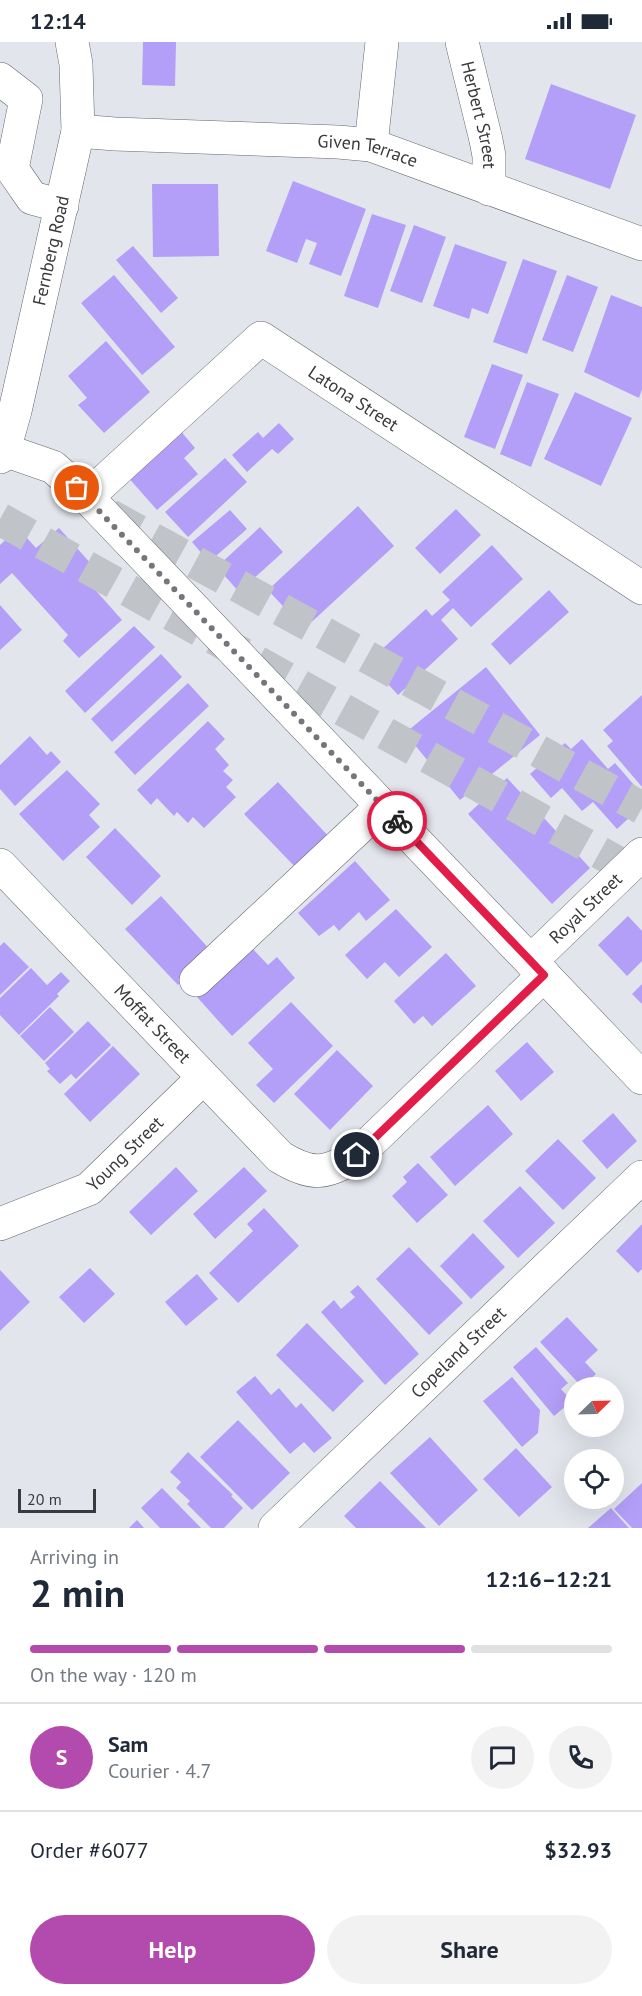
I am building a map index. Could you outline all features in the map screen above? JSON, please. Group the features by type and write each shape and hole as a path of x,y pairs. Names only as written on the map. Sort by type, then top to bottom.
{"street":[{"name":"Fernberg Road","path":"2,454 15,411 78,131 76,64 72,42"},
{"path":"371,145 381,42"},
{"name":"Herbert Street","path":"462,42 489,156 489,189"},
{"path":"0,80 26,99 12,169 32,198 62,206"},
{"name":"Given Terrace","path":"78,131 371,145 642,244"},
{"name":"Latona Street","path":"87,497 261,338 642,588"},
{"path":"2,454 53,467 87,497 642,1078"},
{"path":"196,980 382,806"},
{"name":"Royal Street","path":"314,1172 328,1170 357,1155 537,968 642,854"},
{"name":"Moffat Street","path":"0,865 280,1157 296,1167 314,1172"},
{"name":"Young Street","path":"0,1224 89,1189 203,1078"},
{"name":"Copeland Street","path":"275,1528 642,1177"}],"building":[{"path":"143,42 176,42 175,86 142,85"},
{"path":"551,84 636,115 610,189 525,159"},
{"path":"293,181 366,209 341,276 309,264 317,243 306,239 297,263 266,251"},
{"path":"152,184 218,184 219,256 153,257"},
{"path":"372,214 406,225 378,308 344,296"},
{"path":"414,225 446,237 422,303 390,291"},
{"path":"455,244 507,262 488,314 472,308 469,319 433,306"},
{"path":"133,246 178,298 161,313 116,260"},
{"path":"523,259 557,271 527,354 493,342"},
{"path":"114,275 175,347 142,375 81,303"},
{"path":"567,275 598,287 573,352 542,340"},
{"path":"611,295 642,307 642,389 639,398 584,372"},
{"path":"106,341 150,392 104,433 78,405 87,398 68,376"},
{"path":"492,364 523,375 495,449 464,437"},
{"path":"527,382 559,394 531,467 500,454"},
{"path":"575,392 632,418 601,486 544,459"},
{"path":"279,423 294,439 278,454 272,449 247,472 232,455 258,432 263,438"},
{"path":"179,429 195,448 184,458 198,474 157,510 126,475"},
{"path":"225,458 247,482 188,537 165,512"},
{"path":"358,506 394,546 304,629 268,590"},
{"path":"456,509 481,535 440,574 415,548"},
{"path":"230,510 247,529 209,562 192,542"},
{"path":"260,527 283,552 239,592 217,567"},
{"path":"18,528 36,548 59,528 93,566 82,575 122,620 79,658 63,641 68,635 12,573 0,584 0,545"},
{"path":"492,545 523,579 471,627 453,608 441,620 458,639 398,695 368,662 426,609 432,616 450,600 442,592"},
{"path":"549,590 569,612 510,665 491,644"},
{"path":"0,605 22,630 0,650"},
{"path":"134,626 155,647 85,713 65,691"},
{"path":"161,654 182,677 112,742 91,719"},
{"path":"486,667 540,735 460,800 405,733"},
{"path":"188,683 209,706 135,775 114,752"},
{"path":"642,695 642,787 607,746 613,741 603,730"},
{"path":"208,721 225,739 215,749 229,765 223,771 233,780 226,787 236,797 204,828 193,817 188,823 177,812 174,816 157,798 151,805 137,790"},
{"path":"30,736 47,755 51,751 61,762 15,806 0,789 0,765"},
{"path":"582,739 608,769 615,763 642,794 642,806 617,829 593,802 582,811 562,788 551,798 530,774 565,743 571,749"},
{"path":"67,770 100,804 89,815 100,827 63,861 19,814"},
{"path":"507,778 590,868 552,904 468,814"},
{"path":"278,782 331,839 298,870 244,814"},
{"path":"115,828 161,876 132,905 86,857"},
{"path":"355,861 390,900 366,921 359,912 339,931 334,925 319,936 298,913"},
{"path":"161,896 213,953 178,985 125,929"},
{"path":"396,909 432,947 399,977 385,962 367,979 345,955"},
{"path":"628,916 642,931 642,961 627,976 598,945"},
{"path":"4,942 29,967 0,995 0,946"},
{"path":"252,948 268,965 277,957 295,978 232,1036 197,997"},
{"path":"446,953 476,986 432,1026 423,1016 414,1024 394,1001"},
{"path":"31,968 47,985 61,972 70,981 57,994 59,996 19,1035 0,1015 0,998"},
{"path":"642,984 642,1004 632,994"},
{"path":"291,1002 333,1046 274,1103 256,1085 273,1069 248,1043"},
{"path":"50,1007 74,1032 44,1061 20,1036"},
{"path":"88,1021 111,1045 76,1079 71,1074 60,1084 47,1071 50,1069 45,1063"},
{"path":"527,1042 554,1072 521,1101 495,1071"},
{"path":"113,1046 140,1074 90,1122 64,1094"},
{"path":"337,1050 373,1086 330,1130 294,1094"},
{"path":"488,1105 513,1134 455,1186 430,1157"},
{"path":"613,1113 637,1141 607,1169 582,1141"},
{"path":"558,1139 596,1178 563,1210 525,1171"},
{"path":"418,1163 448,1195 417,1223 392,1196 407,1182 403,1177"},
{"path":"176,1167 198,1191 151,1235 129,1212"},
{"path":"244,1167 267,1191 215,1239 193,1214"},
{"path":"520,1186 555,1223 518,1258 483,1221"},
{"path":"264,1208 299,1246 238,1303 209,1273 253,1231 247,1224"},
{"path":"642,1224 642,1269 638,1273 616,1251"},
{"path":"473,1233 505,1267 471,1299 440,1266"},
{"path":"409,1247 463,1303 429,1335 376,1279"},
{"path":"90,1268 115,1294 84,1323 59,1297"},
{"path":"0,1270 30,1302 0,1331"},
{"path":"197,1274 218,1299 186,1326 165,1302"},
{"path":"358,1285 419,1354 385,1385 321,1312 334,1300 341,1309 355,1297 350,1292"},
{"path":"567,1317 598,1350 585,1362 596,1374 593,1377 573,1377 540,1342"},
{"path":"307,1323 364,1381 333,1412 276,1355"},
{"path":"536,1347 564,1378 564,1386 561,1389 564,1392 564,1408 554,1416 513,1367"},
{"path":"255,1376 271,1395 279,1388 296,1408 301,1403 332,1438 314,1453 304,1442 290,1454 236,1392"},
{"path":"512,1377 540,1410 538,1433 522,1447 483,1401"},
{"path":"238,1420 290,1473 252,1510 200,1457"},
{"path":"430,1437 478,1490 439,1526 390,1473"},
{"path":"516,1448 552,1487 519,1517 483,1479"},
{"path":"188,1452 233,1495 231,1496 243,1508 224,1528 211,1528 187,1504 190,1501 176,1488 181,1482 170,1472"},
{"path":"380,1481 426,1528 356,1528 344,1516"},
{"path":"642,1483 642,1528 632,1528 614,1509 624,1509 624,1500"},
{"path":"162,1488 201,1528 160,1528 141,1508"},
{"path":"612,1509 629,1528 588,1528"},
{"path":"137,1520 144,1528 129,1528"}],"tunnel":[{"path":"109,515 642,808"},
{"path":"0,519 642,876"}],"way so far":[{"path":"77,488 397,821"}],"route":[{"path":"357,1155 544,975 397,821"}]}
